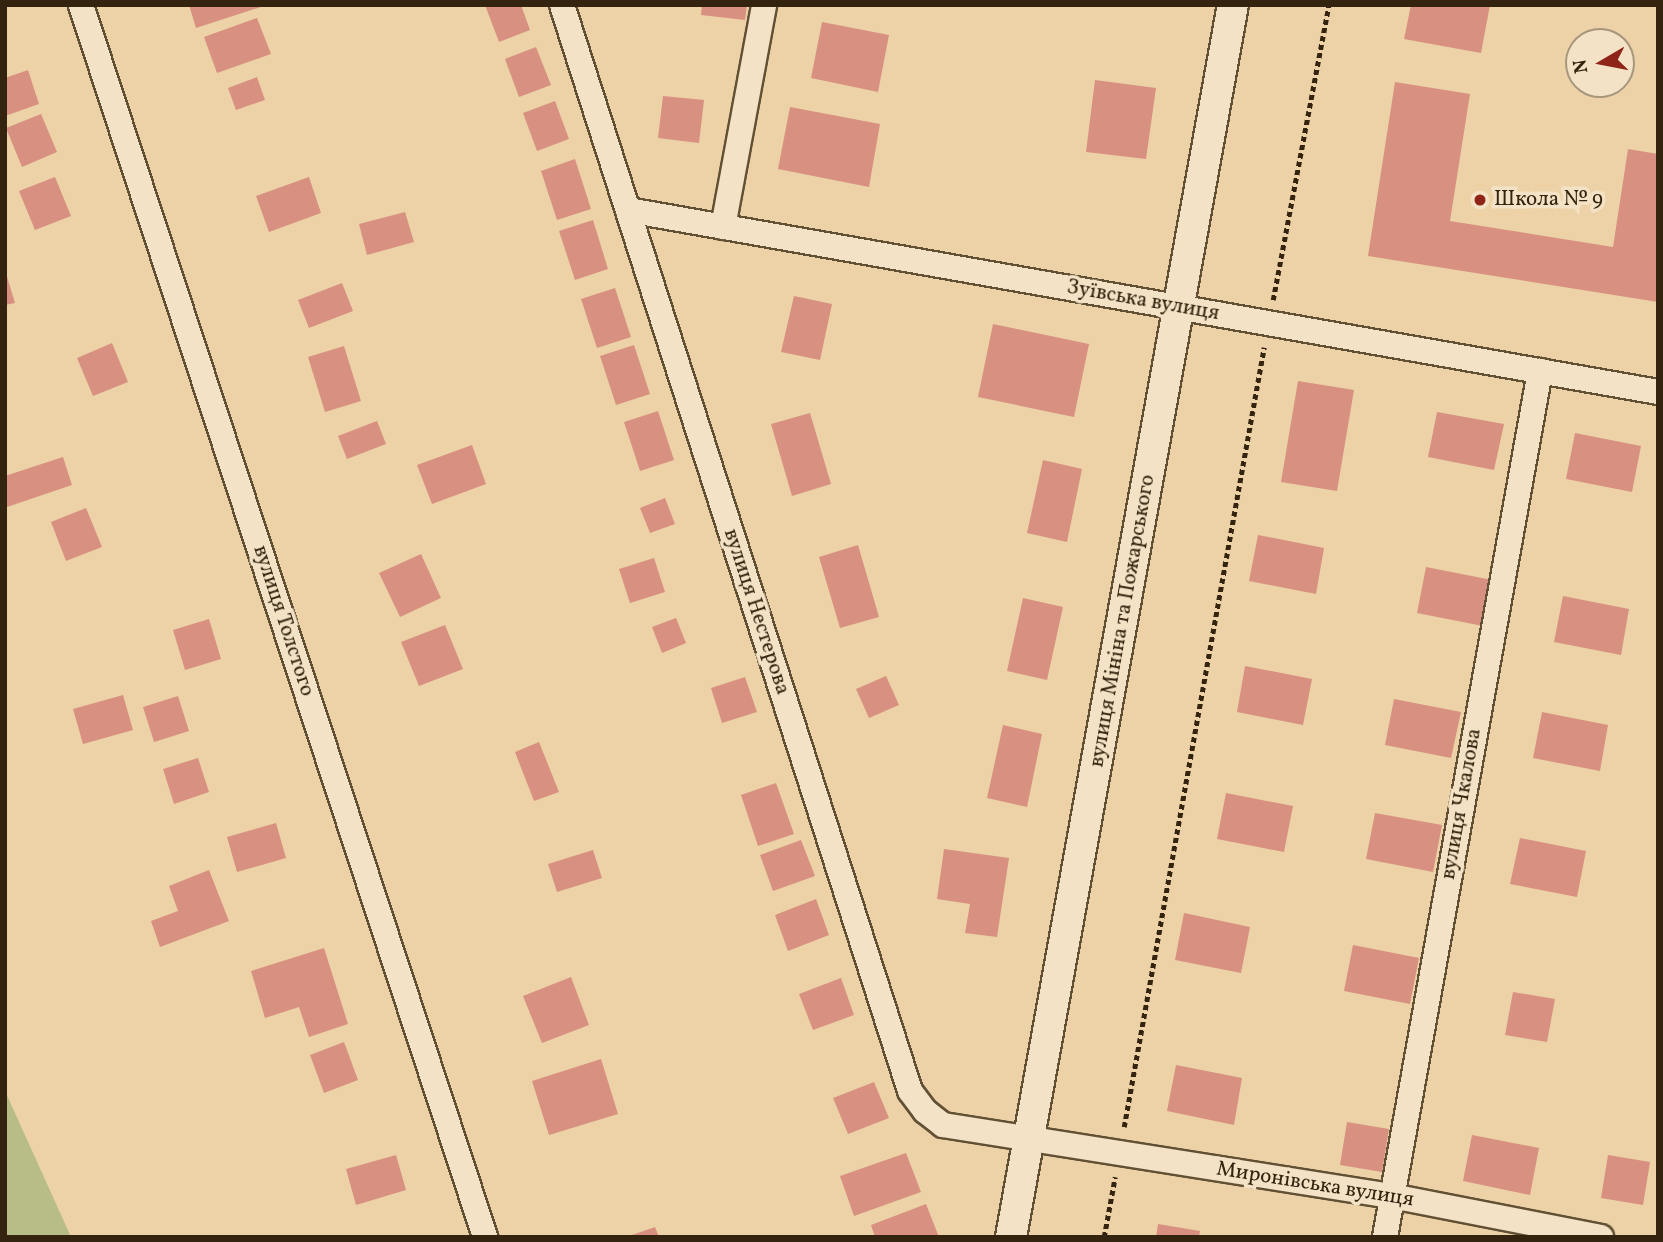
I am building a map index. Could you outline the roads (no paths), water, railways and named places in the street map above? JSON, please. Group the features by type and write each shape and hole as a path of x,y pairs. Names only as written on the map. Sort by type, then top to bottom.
{"street":[{"name":"вулиця Толстого","path":"81,5 485,1237"},
{"name":"вулиця Нестерова","path":"562,5 910,1091 925,1111 943,1125 1028,1140"},
{"path":"723,227 764,5"},
{"name":"вулиця Мініна та Пожарського","path":"1012,1237 1181,308 1233,5"},
{"name":"Зуївська вулиця","path":"628,210 1658,392"},
{"name":"вулиця Чкалова","path":"1385,1237 1540,371"},
{"name":"Миронівська вулиця","path":"1028,1140 1392,1196 1601,1237"}],"place":[{"name":"Школа № 9","path":"1480,200"}]}
